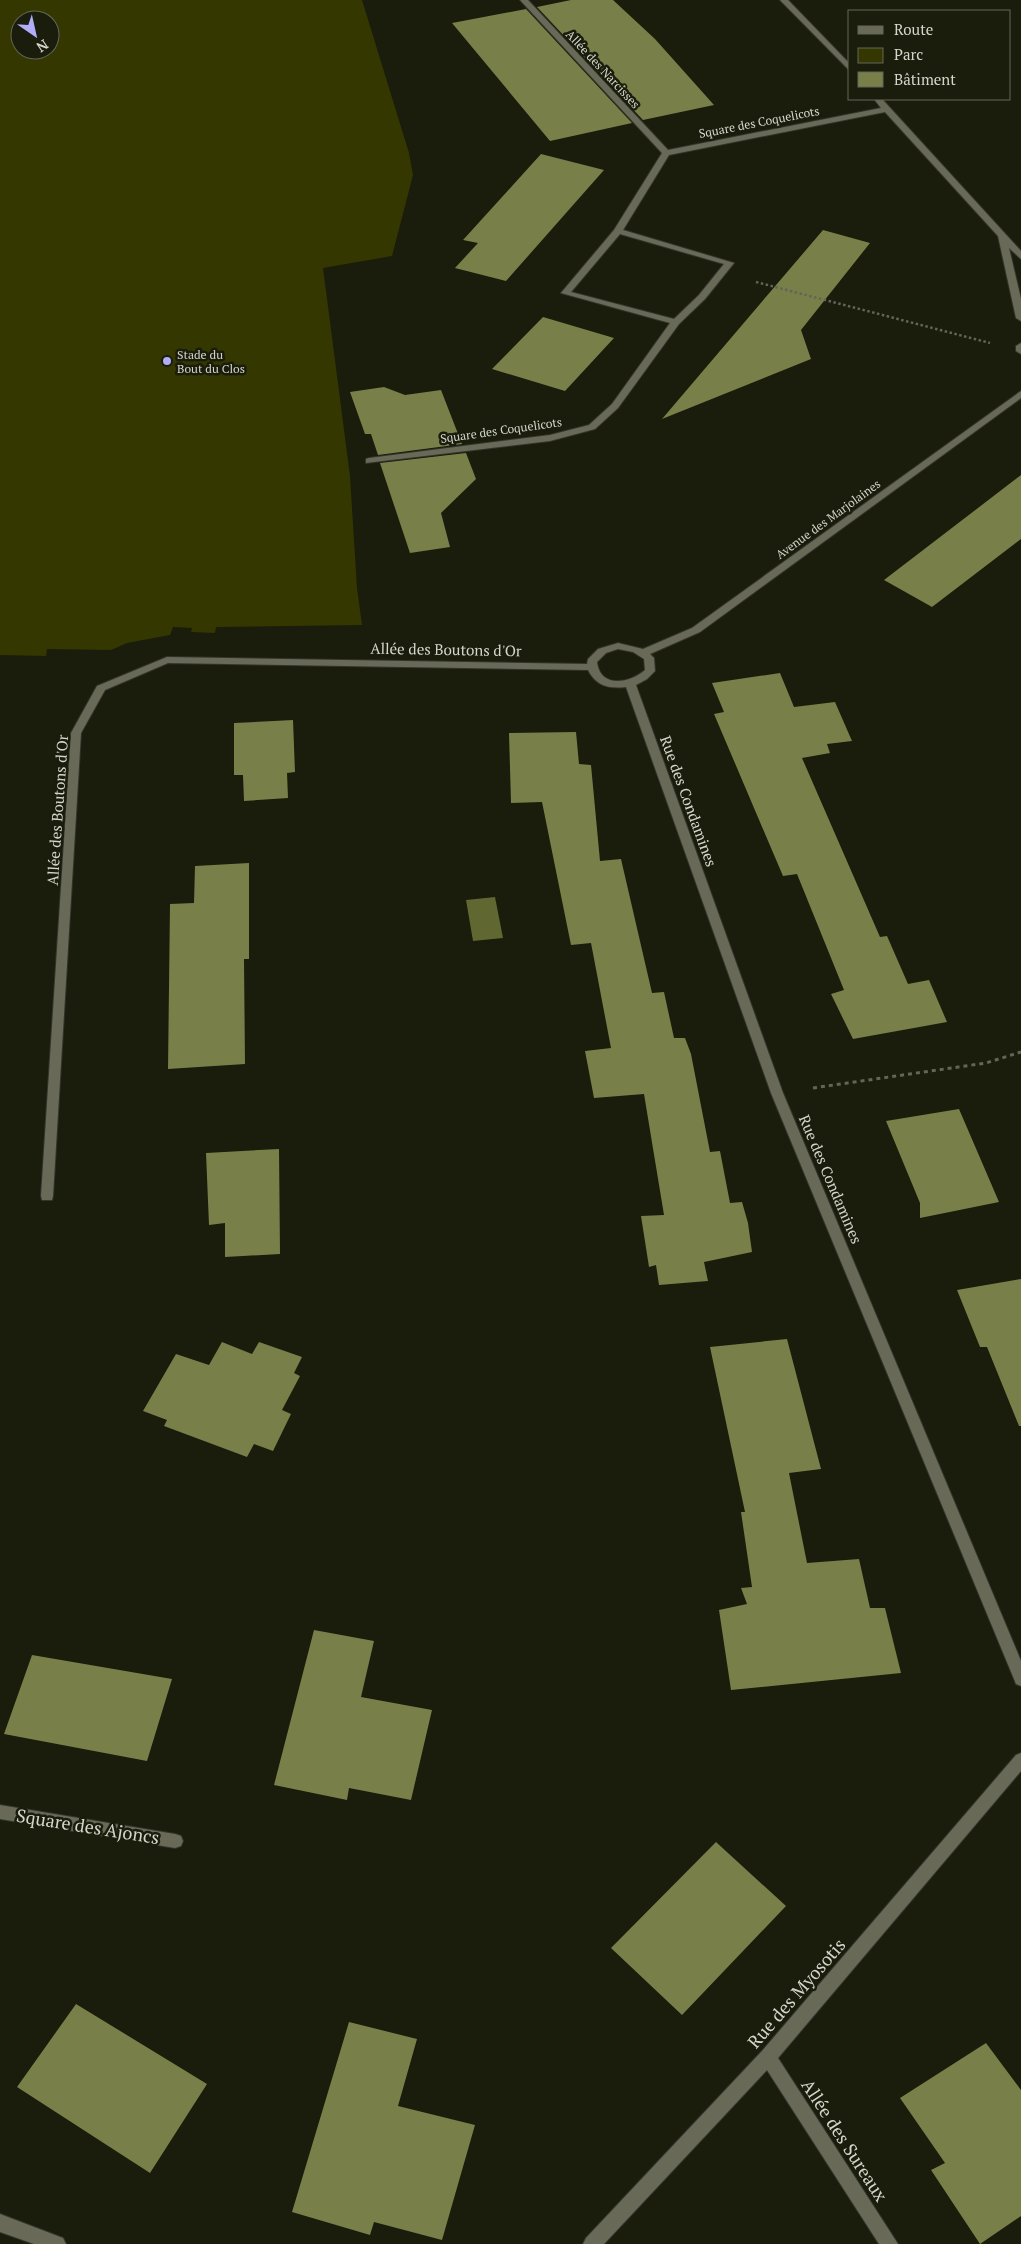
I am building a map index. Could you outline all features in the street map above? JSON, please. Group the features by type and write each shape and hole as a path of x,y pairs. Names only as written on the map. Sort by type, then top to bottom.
{"street":[{"name":"Allée des Narcisses","path":"524,0 666,153"},
{"path":"784,0 848,67"},
{"path":"879,100 1021,256"},
{"name":"Square des Coquelicots","path":"666,153 887,109"},
{"path":"666,153 618,231 565,293 676,322"},
{"path":"618,231 730,263 722,273"},
{"path":"1002,236 1021,318"},
{"name":"Square des Coquelicots","path":"369,461 550,438 592,427 615,406 676,322 702,297 722,273"},
{"path":"1021,346 1021,351"},
{"name":"Avenue des Marjolaines","path":"643,653 696,630 1021,394"},
{"path":"627,647 643,653 648,658 650,671 639,682 612,684 598,677 591,667 596,655 609,648 627,647"},
{"name":"Allée des Boutons d'Or","path":"47,1196 76,733 102,688 167,660 591,667"},
{"name":"Rue des Condamines","path":"630,684 777,1093 1021,1679"},
{"name":"Rue des Myosotis","path":"592,2244 768,2057 1021,1760"},
{"name":"Square des Ajoncs","path":"0,1812 175,1841"},
{"name":"Allée des Sureaux","path":"768,2057 889,2244"},
{"path":"0,2223 57,2244"}],"path":[{"path":"722,273 1021,351"},
{"path":"777,1093 986,1063 1021,1052"}],"green space":[{"name":"Stade du Bout du Clos","path":"0,0 362,0 409,153 413,175 392,256 323,268 350,476 357,588 362,625 216,627 215,633 191,632 192,628 173,627 170,635 127,643 111,650 47,649 46,656 0,655"}],"shaded area":[{"path":"495,897 503,938 473,941 466,900"}],"building":[{"path":"571,0 613,0 655,39 714,105 643,120 537,7"},
{"path":"526,9 632,123 550,141 452,23"},
{"path":"541,154 604,170 506,281 455,268 478,243 463,240"},
{"path":"823,230 870,243 801,330 811,359 662,419"},
{"path":"543,317 614,338 565,391 492,369"},
{"path":"384,387 405,395 441,390 462,444 378,455 371,434 365,434 350,392"},
{"path":"466,453 476,479 441,513 450,547 410,553 380,463"},
{"path":"1021,475 1021,539 932,607 884,580"},
{"path":"780,673 794,707 835,702 852,741 827,744 830,753 802,758 880,937 887,936 908,984 929,980 947,1022 853,1039 831,994 844,990 797,874 783,876 714,714 724,712 712,683"},
{"path":"293,720 295,772 287,773 288,798 244,801 243,775 234,775 234,723"},
{"path":"576,732 579,764 591,765 600,861 621,859 652,993 664,992 674,1038 685,1038 691,1054 710,1152 720,1151 730,1203 742,1202 748,1223 752,1252 704,1262 708,1281 659,1285 656,1265 649,1267 641,1216 664,1215 644,1094 594,1098 585,1051 611,1048 591,943 571,945 542,802 511,803 509,733"},
{"path":"249,863 249,959 244,959 245,1064 168,1069 170,904 194,903 195,866"},
{"path":"959,1109 999,1202 920,1218 920,1203 886,1121"},
{"path":"279,1149 280,1254 225,1257 225,1223 209,1225 206,1153"},
{"path":"1021,1279 1021,1426 1019,1426 987,1347 980,1347 957,1290"},
{"path":"787,1339 821,1469 789,1473 807,1563 859,1559 870,1608 885,1608 901,1673 731,1690 719,1610 747,1604 741,1588 752,1587 741,1512 745,1512 710,1347"},
{"path":"222,1342 252,1354 259,1342 302,1357 294,1373 300,1376 282,1410 291,1414 273,1451 254,1444 247,1457 164,1426 167,1420 143,1411 176,1354 209,1365"},
{"path":"314,1630 374,1641 361,1697 432,1710 411,1800 349,1788 347,1800 274,1785"},
{"path":"32,1655 172,1679 147,1761 4,1734"},
{"path":"716,1842 786,1906 682,2015 611,1948"},
{"path":"76,2004 207,2084 150,2173 17,2087"},
{"path":"349,2022 417,2039 398,2106 475,2125 442,2240 374,2222 370,2235 292,2212"},
{"path":"986,2043 1021,2090 1021,2216 980,2244 931,2170 945,2163 900,2098"}],"place":[{"name":"Stade du Bout du Clos","path":"167,361"}]}
